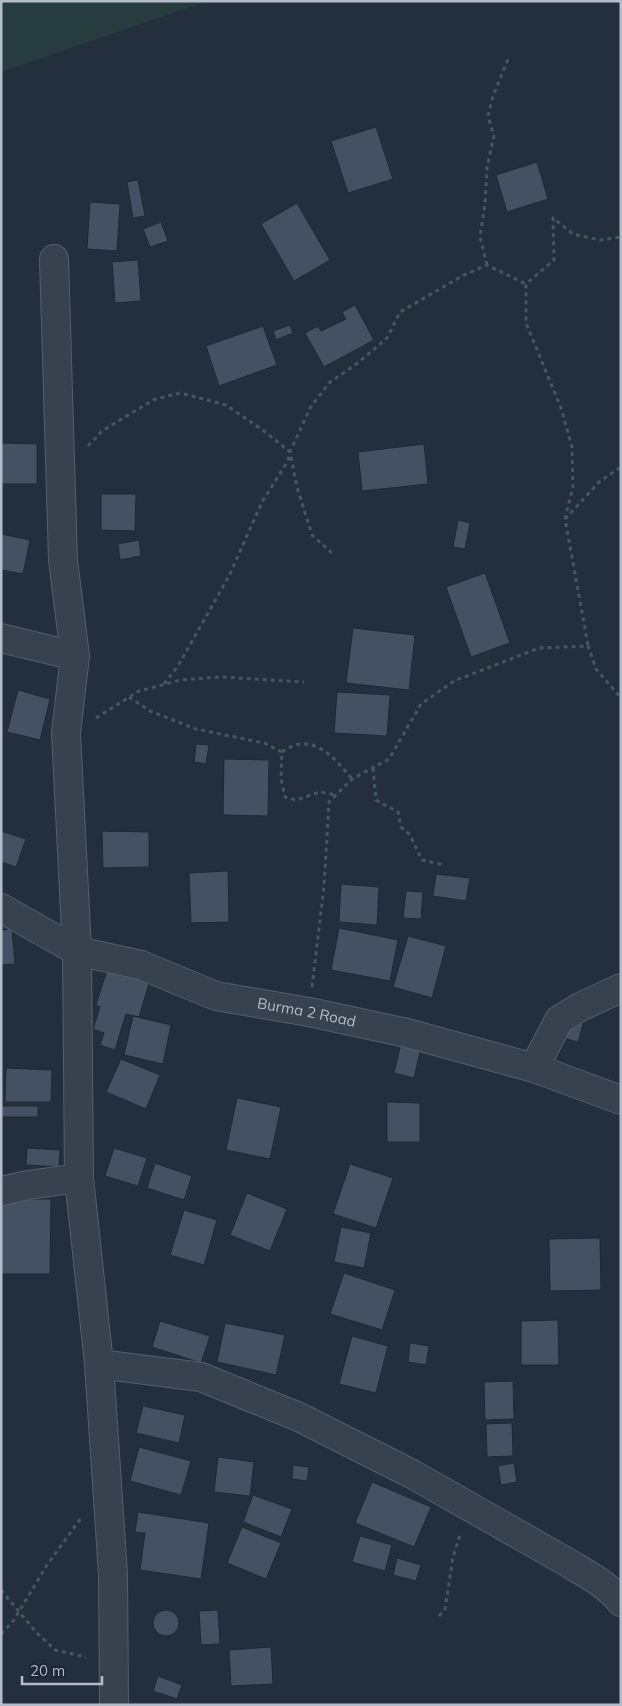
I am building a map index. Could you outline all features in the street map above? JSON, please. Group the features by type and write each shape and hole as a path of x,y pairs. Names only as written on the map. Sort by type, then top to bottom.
{"street":[{"path":"54,260 63,560 75,656 66,733 77,951 79,1178 99,1364 108,1499 113,1576 114,1705"},
{"path":"1,638 75,656"},
{"name":"Burma 2 Road","path":"1,908 77,951 141,965 216,996 308,1012 407,1033 534,1068 621,1100"},
{"path":"534,1068 559,1020 580,1006 621,988"},
{"path":"1,1191 79,1178"},
{"path":"99,1364 201,1377 299,1417 412,1474 603,1583 621,1602"}],"path":[{"path":"487,265 480,237 485,204 487,166 494,136 488,116 492,96 509,57"},
{"path":"621,237 600,240 573,234 553,218 554,260 526,284 526,323 561,408 572,448 574,487 566,519 588,646 596,668 621,698"},
{"path":"163,685 187,651 229,576 262,502 288,461 290,452 310,408 329,383 359,362 387,338 400,312 464,274 487,265 526,284"},
{"path":"86,448 102,431 153,400 180,393 226,405 264,431 290,452 312,535 332,553"},
{"path":"566,519 600,481 621,467"},
{"path":"308,1012 324,886 329,802 352,779 388,759 421,704 454,681 539,648 588,646"},
{"path":"66,733 89,722 139,691 181,680 222,677 304,682"},
{"path":"129,697 150,711 196,729 264,743 282,752"},
{"path":"282,752 292,745 310,743 329,754 352,779"},
{"path":"282,752 282,779 285,797 296,800 320,792 336,795"},
{"path":"373,768 376,800 398,812 400,827 410,835 422,860 444,865"},
{"path":"1,1634 14,1620 47,1565 82,1517 108,1499"},
{"path":"438,1616 445,1609 453,1557 460,1534 473,1509"},
{"path":"1,1590 35,1631 55,1650 81,1656 114,1660"}],"green space":[{"path":"1,1 233,1 202,3 1,72"}],"building":[{"path":"376,127 393,179 348,193 331,141"},
{"path":"537,162 548,199 507,212 496,175"},
{"path":"138,180 145,216 133,218 127,182"},
{"path":"90,202 120,204 117,251 87,249"},
{"path":"297,203 330,260 294,281 261,224"},
{"path":"161,222 168,241 150,247 143,229"},
{"path":"138,260 141,301 115,303 112,262"},
{"path":"355,305 374,340 324,367 305,333 318,326 321,331 346,319 342,312"},
{"path":"290,325 293,333 276,340 273,331"},
{"path":"263,326 277,365 219,386 206,346"},
{"path":"1,443 37,444 37,484 1,484"},
{"path":"424,444 428,484 362,491 358,452"},
{"path":"101,494 136,494 135,531 101,530"},
{"path":"458,520 470,523 465,549 453,547"},
{"path":"1,534 30,540 23,574 1,570"},
{"path":"139,540 141,556 120,560 118,544"},
{"path":"485,573 510,643 471,657 446,587"},
{"path":"353,628 415,635 409,690 346,683"},
{"path":"18,690 50,699 40,740 7,732"},
{"path":"337,692 390,695 387,736 334,733"},
{"path":"196,744 209,745 206,764 194,762"},
{"path":"224,759 269,760 268,816 223,815"},
{"path":"1,831 26,839 16,867 1,862"},
{"path":"102,831 149,832 149,867 103,868"},
{"path":"228,871 229,922 191,923 189,873"},
{"path":"436,874 470,878 466,901 433,896"},
{"path":"341,884 379,887 377,925 339,922"},
{"path":"406,891 423,892 421,919 403,918"},
{"path":"339,928 398,940 390,981 331,970"},
{"path":"12,929 15,964 1,965 1,930"},
{"path":"408,936 446,946 432,998 393,987"},
{"path":"109,964 151,977 139,1017 126,1014 115,1050 100,1045 104,1033 93,1029 100,1007 96,1005"},
{"path":"133,1016 171,1025 163,1064 124,1055"},
{"path":"569,1021 583,1024 578,1042 564,1038"},
{"path":"401,1043 421,1048 414,1078 394,1073"},
{"path":"121,1059 160,1075 146,1109 106,1092"},
{"path":"6,1068 52,1070 51,1102 5,1102"},
{"path":"237,1098 281,1107 270,1159 226,1150"},
{"path":"387,1102 420,1103 420,1142 387,1142"},
{"path":"1,1106 38,1106 38,1117 1,1117"},
{"path":"27,1148 60,1150 59,1167 26,1165"},
{"path":"114,1148 147,1158 138,1186 105,1176"},
{"path":"155,1163 192,1176 184,1200 147,1188"},
{"path":"350,1164 393,1178 376,1228 333,1214"},
{"path":"247,1193 287,1209 270,1251 230,1235"},
{"path":"1,1199 51,1199 50,1274 1,1274"},
{"path":"184,1210 217,1220 204,1265 170,1255"},
{"path":"341,1227 371,1233 364,1268 334,1262"},
{"path":"600,1238 601,1290 550,1291 549,1239"},
{"path":"344,1273 395,1290 382,1330 330,1314"},
{"path":"558,1320 559,1365 521,1365 521,1321"},
{"path":"160,1321 210,1336 201,1363 152,1347"},
{"path":"225,1323 285,1335 276,1375 217,1362"},
{"path":"352,1336 388,1346 376,1393 339,1384"},
{"path":"410,1343 429,1346 426,1365 408,1362"},
{"path":"513,1381 514,1419 485,1420 484,1382"},
{"path":"143,1406 185,1415 179,1443 136,1433"},
{"path":"512,1423 513,1456 487,1457 486,1424"},
{"path":"139,1447 191,1461 181,1495 130,1481"},
{"path":"218,1457 254,1462 250,1496 214,1492"},
{"path":"514,1463 517,1482 501,1485 498,1466"},
{"path":"293,1465 309,1467 307,1481 292,1479"},
{"path":"372,1482 431,1507 414,1547 355,1523"},
{"path":"253,1495 292,1509 281,1537 243,1522"},
{"path":"138,1512 209,1523 201,1579 140,1570 145,1533 135,1532"},
{"path":"242,1527 281,1543 266,1579 227,1563"},
{"path":"360,1536 392,1545 385,1571 352,1562"},
{"path":"397,1558 421,1565 416,1581 393,1575"},
{"path":"166,1610 176,1613 179,1623 176,1633 166,1636 156,1633 153,1623 156,1613"},
{"path":"218,1610 220,1644 201,1645 199,1611"},
{"path":"271,1647 273,1684 231,1686 229,1650"},
{"path":"158,1676 182,1685 177,1699 153,1691"}]}
